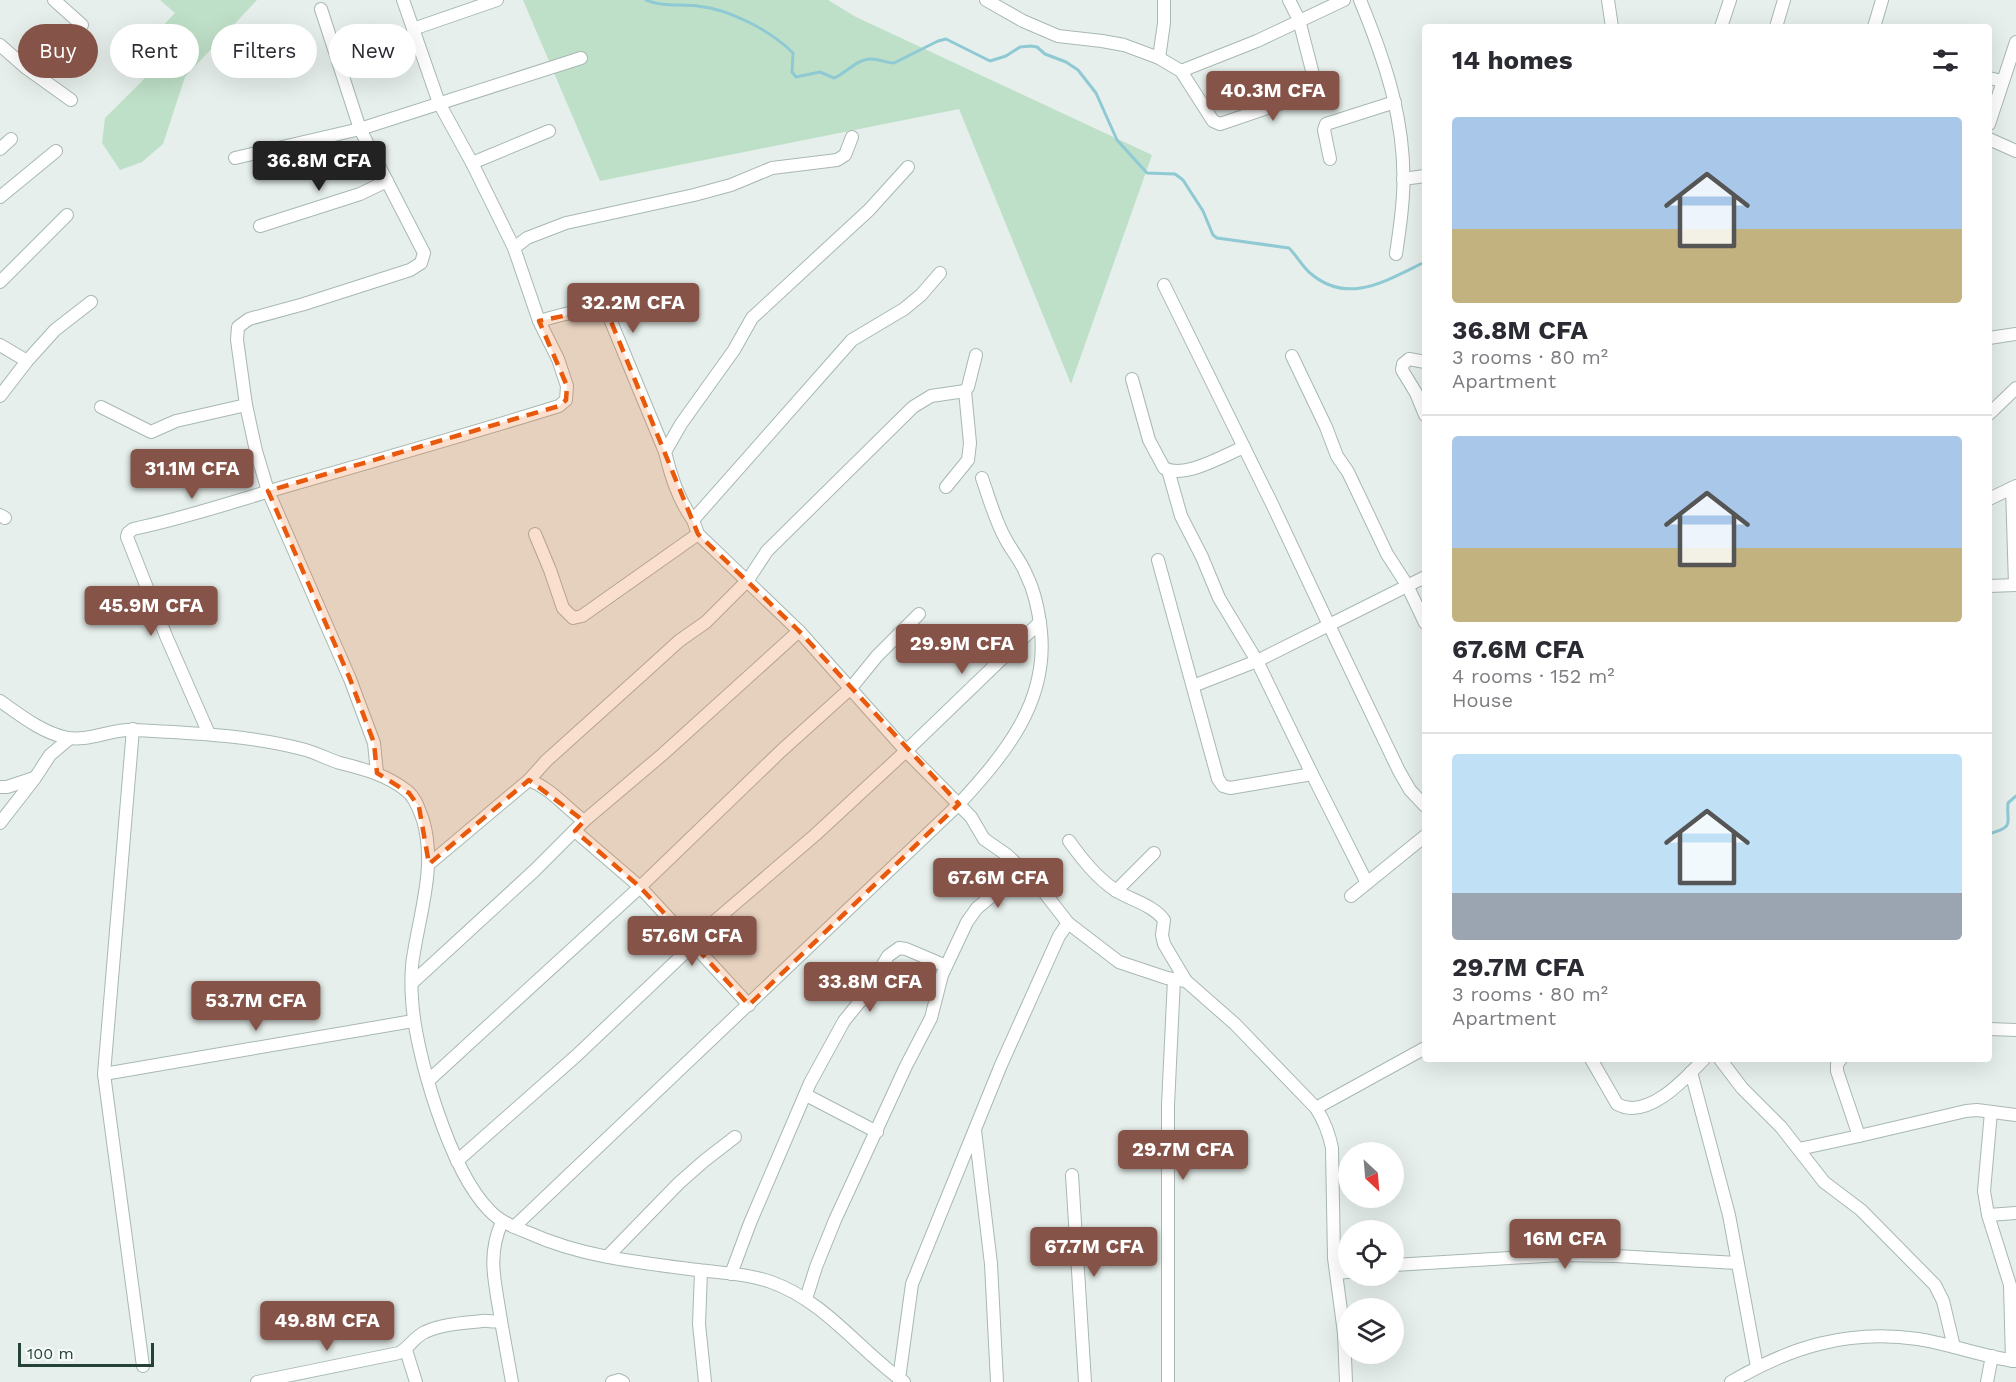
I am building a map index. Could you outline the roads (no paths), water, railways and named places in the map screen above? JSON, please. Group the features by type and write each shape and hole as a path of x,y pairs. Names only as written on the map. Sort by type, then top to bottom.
{"street":[{"path":"54,0 81,24"},
{"path":"403,0 411,24"},
{"path":"416,28 497,0"},
{"path":"986,0 1023,21 1058,36 1102,40 1124,45 1159,58 1182,71 1216,123 1250,115 1315,92 1318,86 1304,44 1299,20 1289,0"},
{"path":"1159,58 1164,0"},
{"path":"1182,71 1257,41 1344,0"},
{"path":"1360,0 1392,85 1395,102 1403,179 1396,254"},
{"path":"1608,0 1612,24"},
{"path":"1722,24 1730,0"},
{"path":"1777,24 1784,0"},
{"path":"1875,24 1882,0"},
{"path":"321,9 360,129 424,253 421,263 410,270 249,319 238,327 237,340 246,405 268,491 350,679 374,743 377,773"},
{"path":"209,734 166,636 128,533 133,529 211,510 268,491 559,406 566,400 567,386 558,359 539,321 514,248 439,103 416,38"},
{"path":"1992,114 2016,42"},
{"path":"0,45 25,67 71,100"},
{"path":"235,158 360,129 581,58"},
{"path":"1992,79 2002,81"},
{"path":"1330,159 1324,130 1326,124 1395,102"},
{"path":"472,164 549,131"},
{"path":"514,248 527,238 566,224 731,185 772,168 837,160 845,155 852,137"},
{"path":"0,148 11,139"},
{"path":"1992,140 2016,151"},
{"path":"0,197 56,151"},
{"path":"665,452 681,424 734,350 752,318 869,210 908,168"},
{"path":"1403,179 1422,176"},
{"path":"260,226 360,194 387,181"},
{"path":"0,282 67,215"},
{"path":"693,520 852,340 904,309 921,295 940,273"},
{"path":"1164,285 1320,603 1399,771 1410,790 1422,803"},
{"path":"0,396 55,330 91,302"},
{"path":"539,321 585,310 597,309 605,312 610,319 665,452 673,481 698,534 799,631 906,751 971,817 984,838 1007,855 1037,883 1068,923 1119,962 1180,980 1235,1024 1316,1108 1330,1134 1332,1148 1335,1273 1344,1333 1346,1382"},
{"path":"1992,338 2016,334"},
{"path":"0,345 27,361"},
{"path":"946,487 968,460 970,443 965,391 976,355"},
{"path":"1292,357 1326,427 1337,456 1348,472 1387,554 1407,585 1422,617"},
{"path":"1422,361 1409,359 1403,364 1402,370 1422,408"},
{"path":"1132,379 1149,440 1164,468 1187,470 1244,447"},
{"path":"1992,411 2016,388"},
{"path":"429,864 529,780 546,761 679,641 706,622 748,580 767,551 913,407 931,396 965,391"},
{"path":"101,407 152,432 176,422 246,405"},
{"path":"1168,470 1181,516 1202,557 1219,598 1257,661 1367,883"},
{"path":"512,1382 492,1252 495,1238 749,1005 959,804 1000,755 1021,725 1032,703 1039,678 1043,652 1040,622 1036,600 1026,574 1004,537 982,478"},
{"path":"1992,498 2014,487 2015,585 1992,586"},
{"path":"535,534 563,608 573,618 582,616 698,534"},
{"path":"1158,560 1218,779 1223,786 1230,788 1312,774"},
{"path":"1193,686 1257,661 1422,578"},
{"path":"429,1080 640,887 781,751 851,688 877,656 919,614"},
{"path":"457,1161 576,1056 692,946 716,920 814,836 906,751 1040,622"},
{"path":"412,983 585,820 663,754 799,631"},
{"path":"0,701 53,735 69,739 134,729 158,733 209,734 265,741 307,750 377,773 410,793 418,807 426,831 429,864 413,955 413,1021 435,1103 457,1161 477,1196 489,1211 508,1224 577,1251 769,1281 806,1299 901,1380"},
{"path":"134,729 104,1074 143,1366"},
{"path":"0,823 50,755 69,739"},
{"path":"0,787 35,778"},
{"path":"529,780 550,791 572,812 585,820"},
{"path":"575,831 640,887 692,946 749,1005"},
{"path":"1351,896 1422,838"},
{"path":"1069,841 1085,863 1116,891 1133,898 1164,920 1162,935 1164,944 1180,980 1168,1105 1168,1382"},
{"path":"1116,891 1154,853"},
{"path":"806,1299 835,1220 935,1009 938,988 966,922 977,908 994,894 1008,887 1037,883"},
{"path":"901,1380 912,1284 1001,1065 1059,936 1068,923"},
{"path":"731,1274 758,1204 806,1095 834,1036 844,1021 866,994 893,951 899,948 906,949 946,966"},
{"path":"104,1074 413,1021"},
{"path":"1992,1029 2016,1030"},
{"path":"1316,1108 1422,1050"},
{"path":"1593,1062 1617,1104 1624,1108 1642,1107 1676,1087 1701,1062"},
{"path":"1722,1062 1742,1088 1799,1149 1824,1182 1862,1210 1935,1285 1943,1301 1954,1347"},
{"path":"1839,1062 1837,1071 1859,1136"},
{"path":"1691,1072 1728,1215 1757,1367"},
{"path":"806,1095 877,1132"},
{"path":"1799,1149 1966,1111 2016,1115"},
{"path":"1731,1382 1757,1367 1798,1349 1836,1339 1878,1336 1918,1339 2014,1361 2010,1267 1988,1215 1984,1191 1991,1112"},
{"path":"975,1129 991,1264 997,1382"},
{"path":"608,1256 679,1183 735,1137"},
{"path":"1072,1175 1085,1382"},
{"path":"1988,1215 2016,1214"},
{"path":"1404,1264 1560,1255 1737,1263"},
{"path":"701,1271 699,1324 705,1382"},
{"path":"257,1382 302,1377 399,1353 406,1350 423,1332 436,1328 486,1320 495,1323 501,1321"},
{"path":"406,1350 416,1382"},
{"path":"1987,1382 1992,1356"},
{"path":"612,1382 619,1380 623,1382"}],"waterway":[{"path":"646,0 709,8 748,22 773,36 793,53 792,72 796,77 820,72 834,78 869,59 894,63 946,39 990,61 1006,56 1020,47 1037,47 1045,54 1066,62 1078,70 1096,93 1117,140 1147,173 1175,174 1183,180 1203,211 1213,235 1217,238 1289,248 1310,273 1324,283 1339,288 1368,287 1422,263"},
{"path":"1992,833 2003,829 2008,823 2008,803 2016,796"}]}
